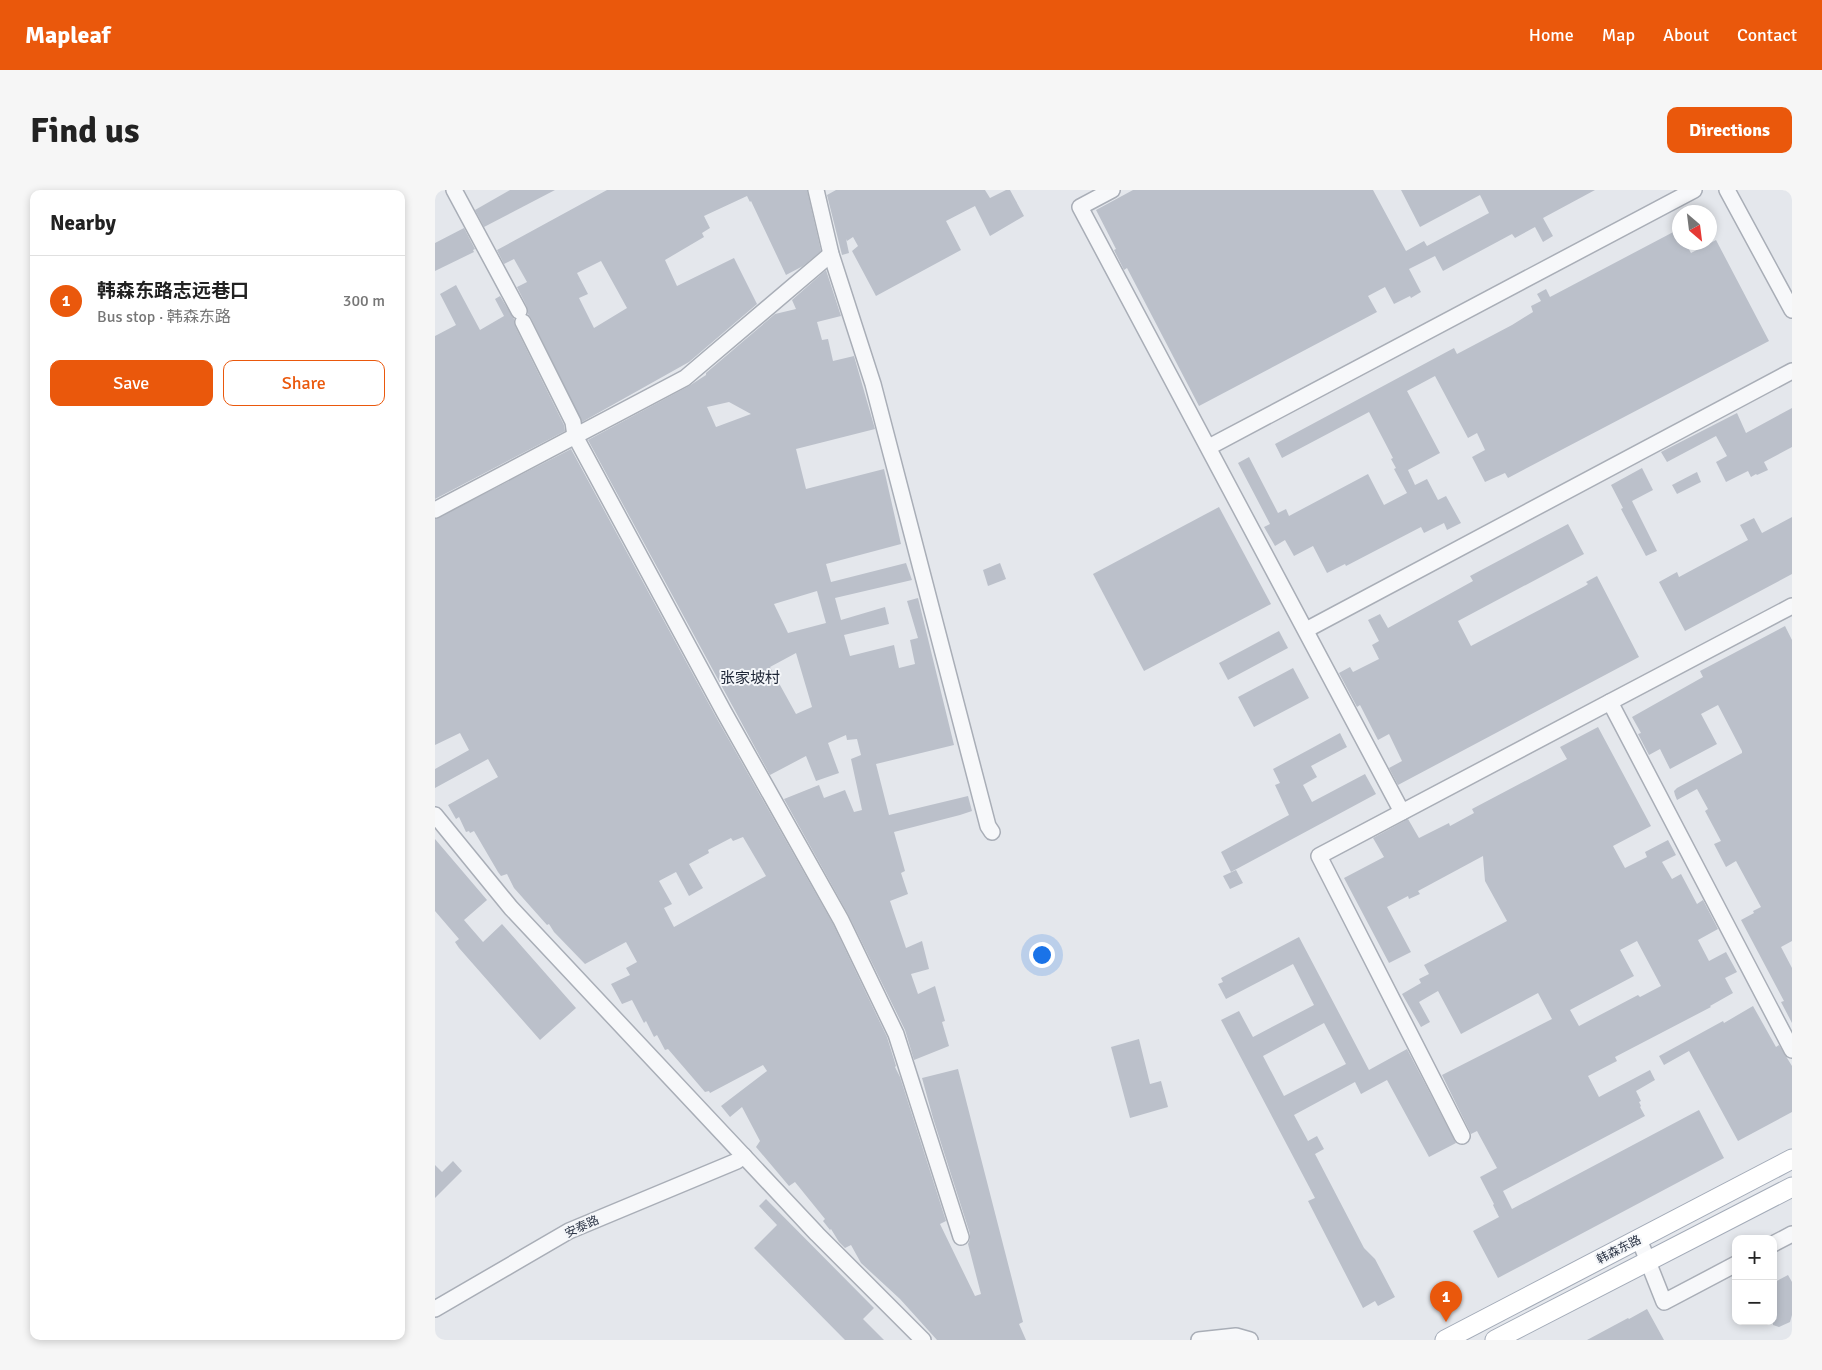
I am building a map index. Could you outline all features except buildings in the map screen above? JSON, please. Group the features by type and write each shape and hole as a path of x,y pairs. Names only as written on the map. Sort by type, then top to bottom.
{"main road":[{"name":"韩森东路","path":"1445,1340 1792,1159"},
{"name":"韩森东路","path":"1495,1340 1792,1187"}],"street":[{"path":"454,190 521,317 573,422 575,436 719,704 841,920 896,1034 961,1237"},
{"path":"816,190 831,254 873,384 988,826 992,832"},
{"path":"1112,190 1080,207 1402,812"},
{"path":"1209,447 1694,190"},
{"path":"1727,190 1792,310"},
{"path":"435,510 685,378 831,254"},
{"path":"1306,630 1792,371"},
{"path":"1462,1136 1319,856 1792,606"},
{"path":"1610,702 1792,1050"},
{"path":"435,815 511,908 740,1158 923,1340"},
{"name":"安泰路","path":"435,1309 569,1231 740,1158"},
{"path":"1777,1242 1792,1234"},
{"path":"1639,1239 1664,1302 1732,1266"},
{"path":"1199,1340 1236,1336 1250,1340"}],"place":[{"name":"韩森东路志远巷口","path":"1446,1322"}],"district":[{"name":"张家坡村","path":"750,678"}]}
